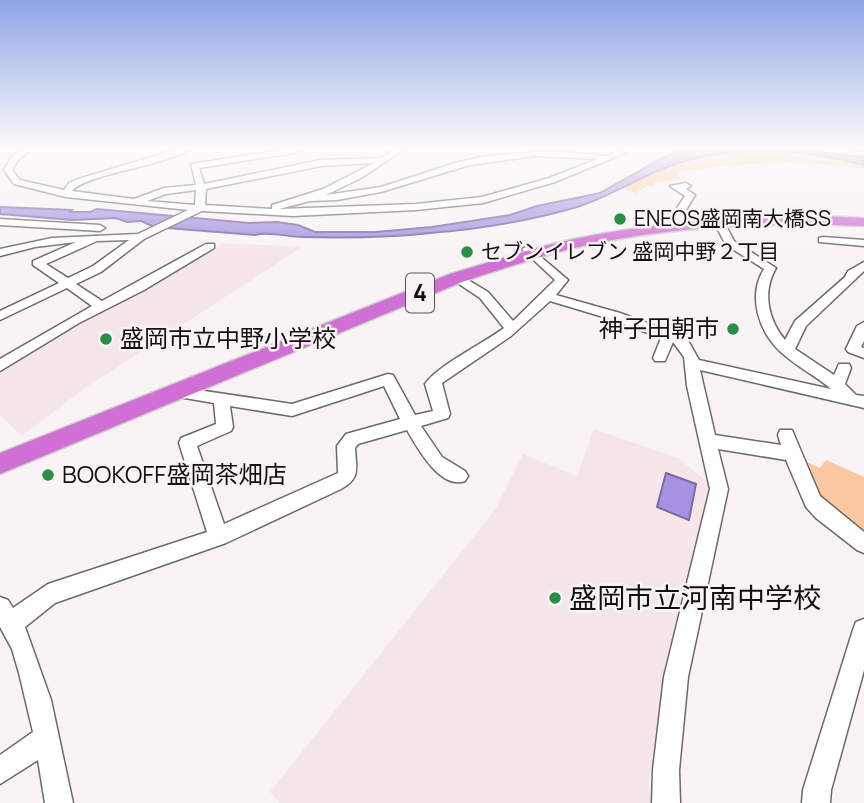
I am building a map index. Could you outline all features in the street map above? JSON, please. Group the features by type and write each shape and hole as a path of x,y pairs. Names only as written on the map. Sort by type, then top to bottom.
{"highway":[{"name":"4","path":"0,453 450,273 531,251 590,236 700,222 783,217 864,219"},
{"name":"4","path":"0,464 456,278 531,251 596,239 720,224 864,219"}],"street":[{"path":"25,185 66,194 195,210 293,214 483,200 533,185"},
{"path":"66,194 72,185"},
{"path":"135,202 163,191 209,185"},
{"path":"257,211 308,198 338,185"},
{"path":"308,198 361,194 393,185"},
{"path":"686,186 675,186 690,195 680,211 695,216 700,222"},
{"path":"0,316 106,264 145,235 195,210 201,187"},
{"path":"0,222 107,229 114,232 114,237"},
{"path":"720,224 730,243 769,268 761,283 762,303 777,337 787,349 857,400"},
{"path":"0,253 36,242 145,235"},
{"path":"95,238 37,263 103,307"},
{"path":"823,240 864,243"},
{"path":"0,366 74,320 103,307 210,246"},
{"path":"59,803 31,675 4,612 219,537 347,477 346,446 352,439 442,414 433,384 440,374 468,359 511,328 549,297 562,280 531,251"},
{"path":"787,349 800,324 858,281 852,274 864,266"},
{"path":"456,278 484,295 511,328"},
{"path":"549,297 681,340 691,363 719,489 676,677 666,770 666,803"},
{"path":"864,326 853,349 864,353"},
{"path":"660,358 669,336"},
{"path":"691,363 857,400"},
{"path":"837,385 844,368"},
{"path":"178,392 292,410 388,379 410,422 436,462 459,476"},
{"path":"219,537 187,443 225,427 221,400"},
{"path":"786,435 813,501 864,544"},
{"path":"708,441 792,454"},
{"path":"816,803 817,790 864,630"},
{"path":"0,771 45,739"}],"shaded area":[{"path":"613,185 627,185 577,207 523,220 486,227 398,236 334,238 255,235 154,227 141,221 127,222 116,218 72,220 0,214 0,207 72,210 70,212 90,212 97,209 249,223 277,222 298,225 315,232 375,232 432,227 510,215 537,206 600,193"},
{"path":"627,185 655,186 647,186 636,193 621,188"},
{"name":"盛岡市立中野小学校","path":"223,243 302,247 85,388 22,436 0,415 0,370 73,325"},
{"name":"盛岡市立河南中学校","path":"594,429 678,458 711,485 665,687 649,782 651,803 280,803 270,792 495,510 523,454 577,476"},
{"path":"800,459 820,468 826,460 864,477 864,536 820,499"},
{"path":"666,473 696,484 689,520 657,507"}],"place":[{"name":"ENEOS盛岡南大橋SS","path":"620,219"},
{"name":"セブンイレブン 盛岡中野２丁目","path":"467,252"},
{"name":"神子田朝市","path":"733,329"},
{"name":"盛岡市立中野小学校","path":"106,339"},
{"name":"BOOKOFF盛岡茶畑店","path":"48,475"},
{"name":"盛岡市立河南中学校","path":"555,598"}]}
